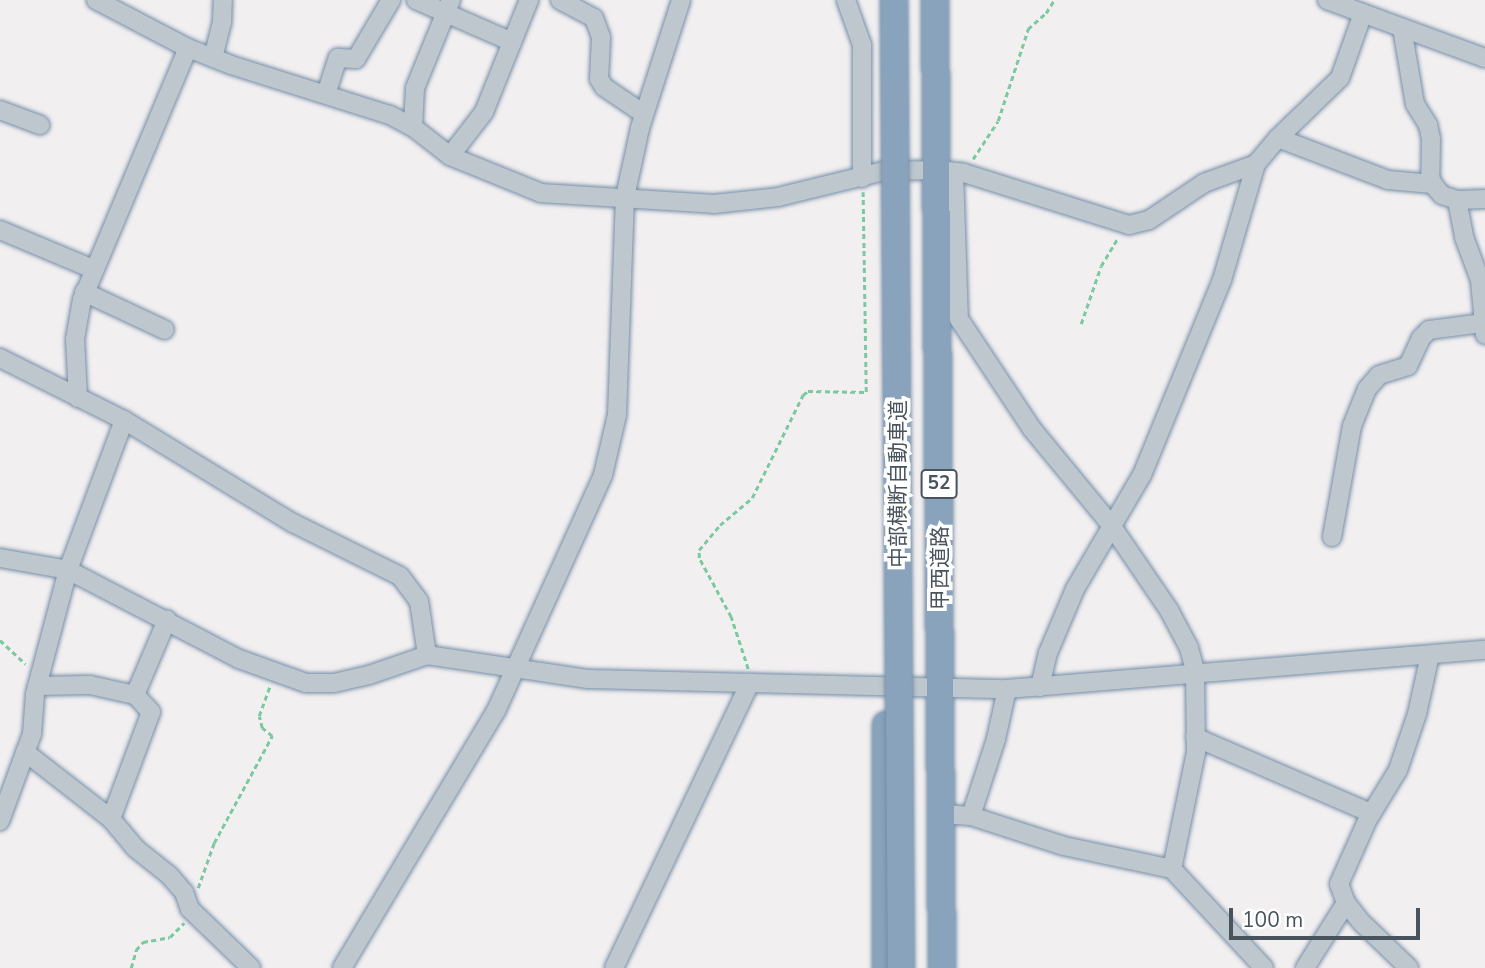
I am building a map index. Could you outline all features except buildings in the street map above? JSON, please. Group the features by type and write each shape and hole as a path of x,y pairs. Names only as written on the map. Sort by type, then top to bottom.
{"highway":[{"path":"881,0 873,175 886,687 887,968"},
{"name":"中部横断自動車道","path":"894,0 901,968"},
{"name":"中部横断自動車道","path":"904,0 910,968"},
{"name":"甲西道路","path":"935,0 952,172 940,688 942,968"}],"street":[{"path":"96,0 188,48 213,58 390,115 413,127 450,156 541,193 714,204 778,197 873,175 952,172 1129,225 1149,220 1204,183 1256,164"},
{"path":"213,58 222,23 223,0"},
{"path":"326,94 338,58 356,59 391,0"},
{"path":"416,0 448,6 512,42"},
{"path":"450,156 484,112 529,0"},
{"path":"559,0 594,18 601,37 599,79 604,87 644,114"},
{"path":"342,968 496,710 603,475 617,415 625,197 644,114 681,0"},
{"path":"846,0 862,45 873,175"},
{"path":"1328,0 1485,58"},
{"path":"413,127 415,88 448,6"},
{"path":"1040,687 1048,653 1075,589 1142,475 1222,280 1256,164 1278,138 1340,78 1363,13"},
{"path":"1402,28 1415,104 1428,125 1432,139 1430,178 1442,195 1457,200 1485,199"},
{"path":"78,398 75,339 85,292 188,48"},
{"path":"0,110 40,125"},
{"path":"1278,138 1388,180 1433,184"},
{"path":"952,172 959,319 1032,429 1111,525 1169,610 1189,648 1195,671 1196,751 1172,869"},
{"path":"1332,537 1352,426 1367,389 1380,375 1408,366 1421,338 1429,330 1484,329 1480,263 1464,237 1457,200"},
{"path":"0,230 93,269"},
{"path":"85,292 165,330"},
{"path":"0,358 124,419 293,523 400,576 419,601 427,655"},
{"path":"0,821 32,734 38,682 68,570 124,419"},
{"path":"0,558 68,570 274,674 306,683 334,683 369,675 427,655 588,679 1007,689 1195,671 1485,650"},
{"path":"135,695 167,620"},
{"path":"1409,968 1361,922 1346,903 1339,884 1371,813 1398,771 1417,714 1430,655"},
{"path":"38,682 90,685 135,695 151,712 111,820"},
{"path":"614,968 750,683"},
{"path":"971,816 996,739 1007,689"},
{"path":"1195,737 1371,813"},
{"path":"25,752 111,820 135,848 169,875 184,892 190,909 251,968"},
{"path":"943,814 971,816 1064,846 1172,869 1264,968"},
{"path":"1305,968 1346,903"}],"path":[{"path":"952,172 998,121 1028,29 1046,13 1054,0"},
{"path":"750,683 731,617 699,558 699,550 720,525 752,498 803,395 808,391 866,392 873,175"},
{"path":"1081,324 1101,266 1129,225"},
{"path":"0,640 21,657 38,682"},
{"path":"131,968 136,950 143,942 170,937 182,928 214,843 272,736 262,728 259,716 274,674"}]}
